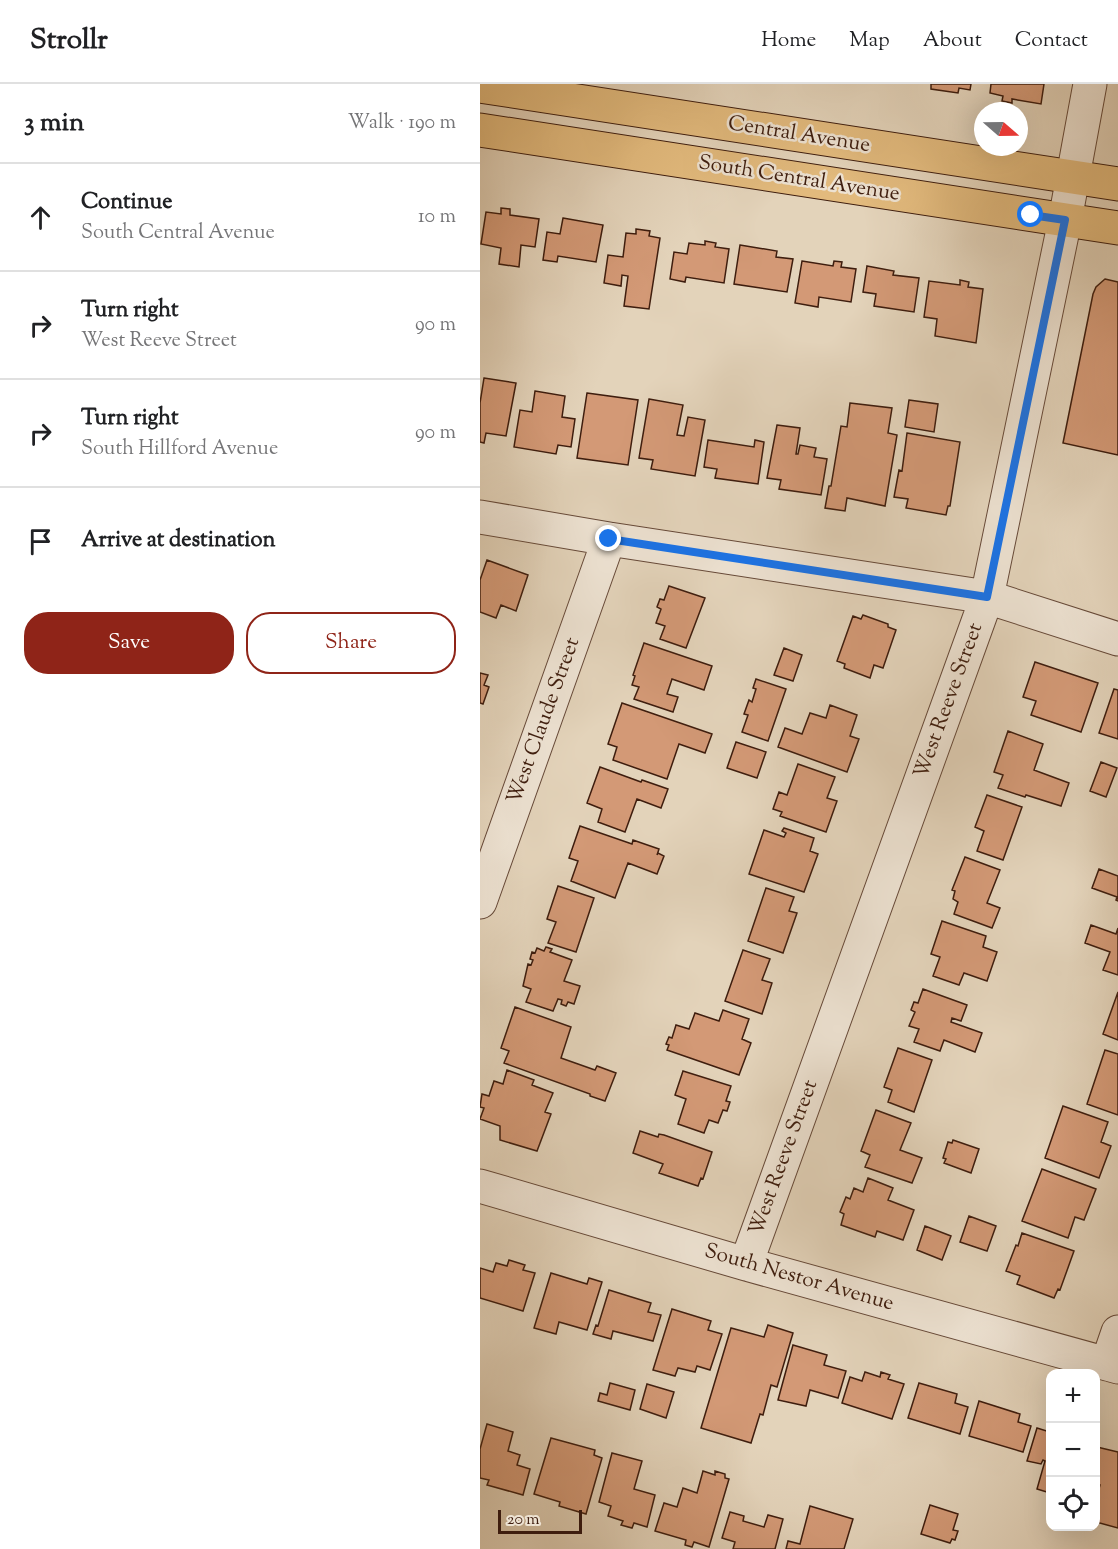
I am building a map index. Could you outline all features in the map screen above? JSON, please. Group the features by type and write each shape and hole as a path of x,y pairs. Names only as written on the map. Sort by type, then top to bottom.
{"main road":[{"name":"Central Avenue","path":"480,86 1118,184"},
{"name":"South Central Avenue","path":"480,130 1118,228"}],"street":[{"name":"West Reeve Street","path":"746,1264 987,597 1065,220 1090,84"},
{"path":"480,517 987,597 1118,639"},
{"name":"West Claude Street","path":"480,902 609,539"},
{"name":"South Nestor Avenue","path":"480,1186 746,1264 1112,1365"},
{"path":"1112,1365 1118,1332"}],"building":[{"path":"931,84 971,84 970,90 959,88 958,93 931,89"},
{"path":"991,84 1044,84 1041,104 1012,99 1012,102 1002,101 1003,96 990,93"},
{"path":"501,208 510,209 510,215 539,219 535,247 521,245 519,267 499,264 501,248 481,244 486,212 501,214"},
{"path":"563,218 603,225 596,262 558,256 557,262 543,260 547,232 560,234"},
{"path":"636,229 650,231 649,236 660,238 649,309 624,306 628,276 622,275 621,286 604,283 608,255 623,257 626,233 636,234"},
{"path":"705,241 716,243 715,247 729,249 724,283 686,277 685,282 670,279 674,252 687,254 689,243 705,245"},
{"path":"740,245 777,251 776,257 793,259 787,292 734,284"},
{"path":"802,261 833,266 834,261 842,262 841,267 856,269 851,302 819,297 818,307 795,303"},
{"path":"867,266 894,271 893,275 919,278 914,312 874,306 876,294 863,292"},
{"path":"1105,279 1118,282 1118,455 1063,443 1093,294 1096,287"},
{"path":"960,280 969,282 968,287 983,289 976,343 935,336 937,319 924,317 929,281 960,285"},
{"path":"484,378 516,383 506,436 486,433 484,443 480,442 480,403"},
{"path":"535,391 565,396 562,417 575,419 571,447 558,445 556,454 514,447 520,410 532,412"},
{"path":"587,393 638,400 628,465 577,458"},
{"path":"649,399 683,405 677,435 684,436 688,417 705,420 695,476 651,469 653,460 639,458"},
{"path":"909,400 938,404 934,432 905,427"},
{"path":"850,403 892,408 888,433 897,435 885,506 847,498 845,511 825,508 841,426 847,427"},
{"path":"777,425 800,428 796,454 798,454 800,445 816,448 814,457 827,459 821,495 779,489 781,480 767,478"},
{"path":"907,433 960,442 950,506 948,506 946,515 906,508 908,499 894,497 899,470 902,471"},
{"path":"708,440 754,447 755,440 764,442 758,484 715,478 717,469 704,467"},
{"path":"487,560 528,575 516,611 501,605 496,618 480,612 480,580"},
{"path":"669,586 705,598 686,648 660,639 665,626 656,623 661,609 657,607 660,599 664,600"},
{"path":"863,615 888,624 888,627 896,630 883,668 874,665 870,678 844,668 845,664 837,661 853,616 861,619"},
{"path":"644,643 712,666 704,690 672,679 667,694 678,697 673,712 634,699 639,687 632,685 635,676 633,675"},
{"path":"784,648 802,655 793,681 774,675"},
{"path":"1035,662 1098,683 1081,732 1031,715 1036,701 1023,697"},
{"path":"480,673 488,675 484,685 489,687 483,704 480,703"},
{"path":"756,679 786,689 768,741 742,732 748,715 744,714 749,700 752,702"},
{"path":"1114,689 1118,690 1118,739 1099,733"},
{"path":"622,703 712,734 705,753 679,744 667,779 613,760 617,747 608,744"},
{"path":"830,705 857,715 850,736 859,739 847,772 778,747 785,728 802,734 810,713 826,718"},
{"path":"1008,731 1043,744 1034,770 1069,783 1061,806 998,788 1003,775 994,772"},
{"path":"736,742 766,752 757,778 727,768"},
{"path":"1101,762 1117,768 1106,797 1090,791"},
{"path":"798,764 835,777 827,798 837,801 826,832 780,816 782,812 773,809 779,792 787,795"},
{"path":"600,767 668,789 661,808 637,799 625,832 598,822 602,809 587,803"},
{"path":"987,795 1022,807 1003,860 977,851 984,831 975,827"},
{"path":"580,826 632,844 633,840 659,849 657,855 658,853 664,856 657,874 628,863 615,898 571,881 578,861 569,858"},
{"path":"784,828 814,838 810,851 818,854 804,892 749,874 764,830 784,837 786,833 782,831"},
{"path":"965,857 1000,870 987,903 1000,908 992,928 954,914 958,902 953,899 955,891 952,890"},
{"path":"1099,869 1118,876 1118,901 1117,897 1092,888"},
{"path":"558,886 594,898 576,952 548,943 556,922 547,919"},
{"path":"766,888 794,897 789,911 797,913 783,953 748,941"},
{"path":"942,921 986,936 983,947 997,952 987,981 964,973 959,985 933,976 940,957 931,954"},
{"path":"1091,925 1116,934 1118,928 1118,975 1103,970 1110,952 1085,943"},
{"path":"546,947 552,949 550,952 572,960 564,981 580,986 574,1004 568,1002 566,1006 561,1004 562,1000 558,999 553,1011 526,1002 531,989 523,986 528,964 531,965 533,960 530,959 532,952 535,953 537,948 544,951"},
{"path":"743,950 770,959 762,980 772,983 762,1014 725,1001"},
{"path":"923,989 967,1005 961,1021 952,1018 951,1022 982,1033 975,1052 944,1040 940,1051 914,1042 919,1029 909,1026 915,1012 911,1010 914,1002 918,1003"},
{"path":"1118,992 1118,1040 1103,1034"},
{"path":"515,1007 571,1027 561,1058 595,1070 597,1066 616,1073 605,1101 504,1063 509,1051 501,1048"},
{"path":"723,1010 749,1019 742,1039 751,1043 739,1075 667,1050 669,1045 666,1044 669,1037 672,1038 676,1025 689,1029 695,1013 719,1021"},
{"path":"898,1048 932,1060 914,1112 888,1102 892,1090 884,1087"},
{"path":"1105,1050 1118,1054 1118,1115 1087,1104"},
{"path":"507,1070 534,1080 532,1085 553,1093 545,1112 551,1114 537,1151 500,1140 500,1126 480,1119 484,1108 480,1107 482,1094 489,1096 494,1081 503,1084"},
{"path":"683,1071 731,1086 726,1101 730,1102 727,1111 723,1110 718,1123 709,1120 704,1133 678,1124 686,1099 675,1095"},
{"path":"1063,1106 1108,1122 1101,1142 1111,1146 1099,1178 1045,1158"},
{"path":"876,1110 911,1123 900,1150 922,1158 912,1183 865,1167 870,1155 861,1151"},
{"path":"640,1131 658,1137 659,1134 664,1135 712,1152 703,1179 701,1178 698,1186 659,1173 663,1164 633,1153"},
{"path":"953,1140 979,1149 971,1173 944,1163 946,1159 943,1158 948,1142 952,1143"},
{"path":"1042,1169 1096,1189 1084,1220 1075,1217 1068,1238 1022,1221"},
{"path":"868,1178 893,1188 888,1200 914,1210 903,1240 877,1231 875,1237 841,1225 844,1214 840,1212 846,1197 850,1199 854,1188 863,1192"},
{"path":"969,1216 996,1226 987,1251 960,1242"},
{"path":"925,1226 951,1236 942,1260 917,1250"},
{"path":"1022,1233 1074,1251 1060,1290 1058,1289 1054,1298 1017,1284 1020,1276 1006,1271"},
{"path":"509,1260 525,1265 523,1270 535,1273 523,1311 480,1298 480,1268 493,1272 496,1263 507,1266"},
{"path":"551,1273 587,1284 589,1278 602,1282 587,1330 559,1322 556,1334 534,1328"},
{"path":"609,1290 651,1303 648,1312 661,1315 653,1341 613,1331 611,1339 593,1334 596,1325 598,1326"},
{"path":"672,1309 711,1321 708,1330 722,1334 710,1370 697,1366 695,1372 678,1368 675,1376 653,1370"},
{"path":"768,1325 793,1333 777,1387 771,1385 763,1415 760,1414 751,1443 701,1428 731,1328 764,1337"},
{"path":"793,1345 827,1355 824,1365 846,1371 838,1398 810,1390 806,1406 778,1400"},
{"path":"865,1372 880,1377 881,1372 890,1375 888,1379 904,1384 892,1419 842,1403 850,1377 862,1381"},
{"path":"610,1383 635,1390 630,1410 598,1401 600,1393 607,1395"},
{"path":"919,1383 957,1394 955,1403 968,1407 960,1434 908,1418"},
{"path":"647,1384 674,1392 666,1418 640,1409"},
{"path":"979,1401 1020,1414 1018,1422 1031,1426 1023,1452 969,1436"},
{"path":"487,1424 513,1432 508,1451 520,1455 517,1465 530,1469 523,1495 487,1485 489,1480 480,1478 480,1449"},
{"path":"1037,1428 1046,1431 1046,1492 1037,1489 1045,1461 1043,1460 1041,1464 1027,1461"},
{"path":"551,1438 595,1450 594,1455 602,1458 586,1514 559,1506 560,1502 534,1494"},
{"path":"1100,1448 1118,1452 1118,1528 1100,1523"},
{"path":"612,1453 642,1461 634,1489 655,1495 647,1527 634,1523 632,1528 621,1525 623,1521 608,1516 611,1506 599,1502"},
{"path":"703,1471 715,1475 715,1471 725,1474 725,1478 729,1479 709,1547 694,1542 692,1547 685,1545 686,1540 655,1531 664,1503 677,1507 683,1488 697,1493"},
{"path":"930,1505 958,1514 953,1530 958,1531 955,1540 952,1539 950,1543 921,1534"},
{"path":"810,1506 853,1519 844,1549 786,1549 788,1541 800,1544"},
{"path":"730,1512 744,1516 743,1521 764,1527 768,1515 783,1519 775,1549 733,1549 735,1542 722,1538"}],"route":[{"path":"609,539 987,597 1065,220 1031,215"}]}
